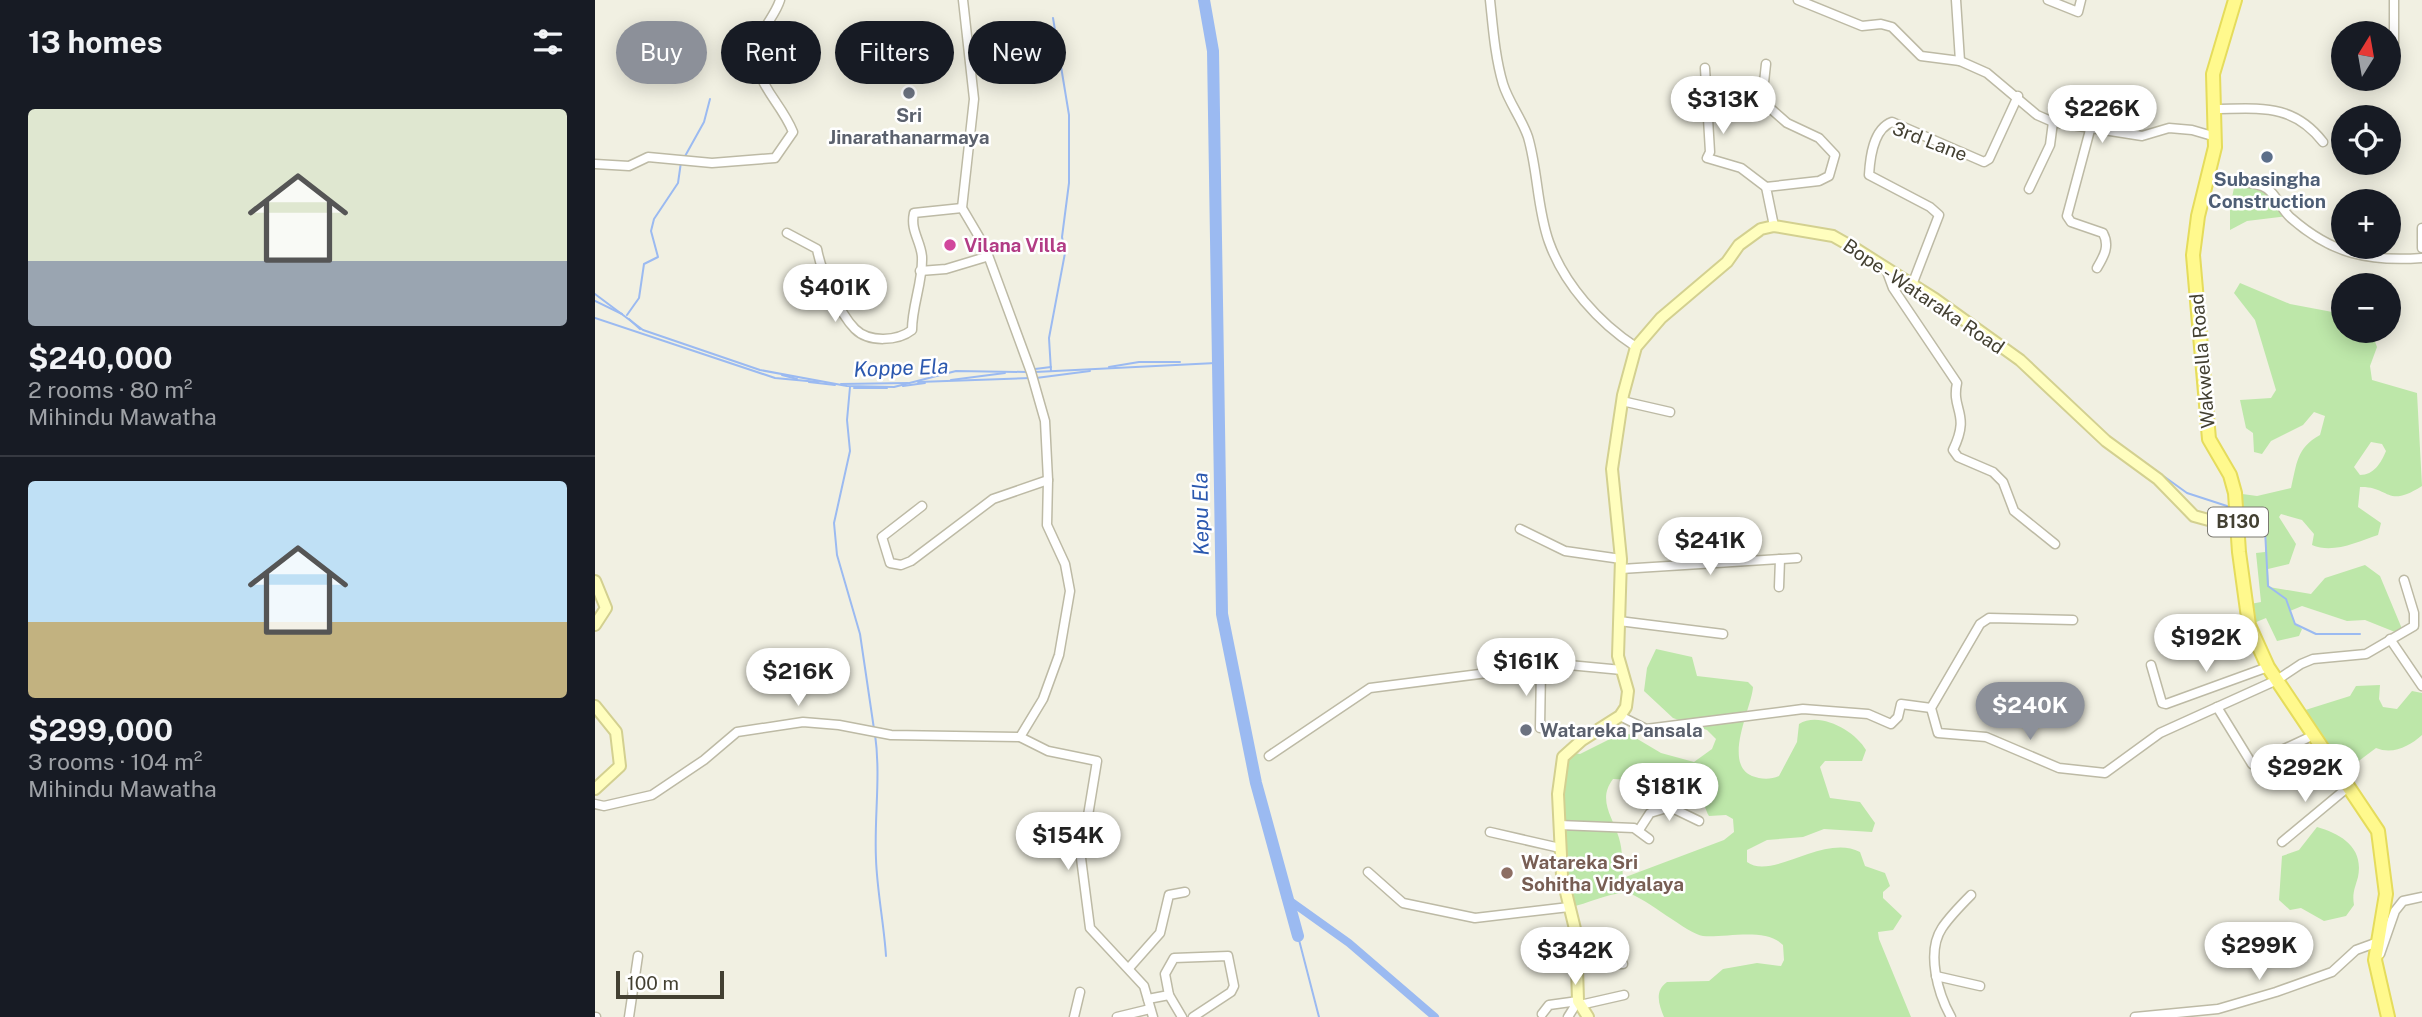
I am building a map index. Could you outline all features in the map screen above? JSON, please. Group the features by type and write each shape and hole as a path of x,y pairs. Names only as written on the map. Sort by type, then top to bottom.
{"main road":[{"name":"Wakwella Road","path":"2235,0 2217,52 2212,109 2216,137 2193,255 2209,439 2230,475 2235,493 2249,625 2268,667 2378,831 2383,851 2386,894 2376,967 2388,1017"}],"street":[{"path":"595,164 629,166 648,157 712,163 775,158 793,132 785,113 761,82 756,59 762,33 775,14 780,0"},
{"path":"963,0 974,99 963,208 985,247 986,257 1031,372 1033,387 1042,403 1048,480 1047,526 1065,564 1070,591 1059,655 1043,699 1020,737"},
{"path":"1490,0 1494,43 1503,86 1528,137 1548,240 1561,267 1584,301 1618,335 1636,347"},
{"path":"1798,0 1862,26 1892,26 1920,56 1960,61 1987,73 2037,115 2053,122 2090,130 2142,136 2169,128 2192,130 2216,137"},
{"path":"1956,0 1960,61"},
{"path":"2048,0 2078,12 2081,0"},
{"path":"2394,0 2394,21"},
{"path":"1766,64 1762,101 1787,122 1819,138 1835,155 1829,176 1819,181 1766,187"},
{"path":"1588,1017 1579,1003 1576,933 1560,848 1558,794 1563,757 1582,740 1620,716 1626,707 1628,691 1618,656 1621,564 1612,469 1622,401 1636,347 1661,318 1727,262 1739,245 1761,229 1774,226 1766,187 1741,168 1707,158 1710,152 1705,68"},
{"name":"3rd Lane","path":"1912,285 1939,215 1930,207 1869,175 1870,157 1877,138 1885,124 1892,122 1984,162 1989,159 2015,94"},
{"path":"2212,109 2257,109 2296,116 2308,123 2323,142"},
{"path":"2029,189 2050,145 2053,122"},
{"path":"2090,130 2067,216 2071,222 2103,233 2107,241 2105,255 2097,268"},
{"path":"2208,179 2263,187 2271,192 2289,216 2344,254 2388,261 2422,258"},
{"path":"787,233 817,249 821,273 855,330 869,337 890,339 905,336 912,330 912,307 921,253 912,224 914,213 963,208"},
{"name":"Bope - Wataraka Road","path":"1774,226 1833,236 1912,285 2019,360 2106,441 2158,479 2194,516 2238,528"},
{"path":"2422,228 2422,248"},
{"path":"920,271 946,269 986,257"},
{"path":"1886,269 1893,288 1957,383 1955,393 1963,416 1961,434 1953,450 1958,457 1993,472 2003,482 2014,511 2055,544"},
{"path":"1622,401 1670,412"},
{"path":"922,506 881,540 890,563 901,565 911,561 993,499 1021,486 1048,480"},
{"path":"1739,523 1741,561"},
{"path":"1520,529 1565,551 1621,564 1797,558"},
{"path":"1779,587 1780,559"},
{"path":"2073,620 1989,618 1980,624 1931,708 1938,733 1993,738 2024,755 2059,768 2096,774 2111,770 2160,733 2277,680 2313,659 2366,654 2415,624 2404,580"},
{"path":"595,581 606,608 595,625"},
{"path":"1619,621 1723,634"},
{"path":"2390,639 2422,686"},
{"path":"1269,757 1370,688 1558,664 1622,670"},
{"path":"2151,665 2162,703 2166,704 2268,667"},
{"path":"1540,728 1541,668"},
{"path":"1620,716 1646,729 1803,709 1868,715 1891,724 1898,716 1901,704 1931,708"},
{"path":"595,706 615,733 620,766 595,789"},
{"path":"2217,707 2252,764 2314,735"},
{"path":"595,804 604,806 652,795 704,760 737,732 803,722 839,725 891,735 1020,737 1048,751 1097,761 1081,858 1090,928 1144,986 1152,1013 1117,1017"},
{"path":"2282,842 2347,788"},
{"path":"1639,830 1650,813 1669,807 1699,821"},
{"path":"1559,825 1639,830 1649,839"},
{"path":"1490,832 1560,848"},
{"path":"1368,872 1403,903 1475,918 1569,907"},
{"path":"1129,968 1160,933 1169,895 1185,892"},
{"path":"1951,1017 1935,976 1937,940 1941,929 1971,894"},
{"path":"2376,967 2395,911 2403,901 2422,897"},
{"path":"2135,1017 2218,1009 2276,992 2332,972 2356,950 2378,942"},
{"path":"629,1017 638,956"},
{"path":"1182,1017 1169,995 1165,974 1174,958 1228,957 1234,986 1231,992 1193,1017"},
{"path":"1578,966 1623,964"},
{"path":"1935,976 1980,986"},
{"path":"1074,1017 1080,992"},
{"path":"1148,999 1169,995"},
{"path":"1542,1014 1549,1005 1624,995"},
{"path":"1568,1017 1579,1003"}],"green space":[{"path":"2235,183 2263,187 2289,216 2247,221 2230,230 2230,207"},
{"path":"2240,283 2290,304 2331,312 2331,343 2376,343 2377,347 2370,366 2372,380 2417,393 2422,486 2401,496 2360,487 2358,507 2381,523 2378,535 2345,546 2328,548 2312,545 2314,534 2302,520 2281,514 2279,517 2296,544 2289,564 2268,569 2269,587 2311,594 2325,578 2365,565 2380,576 2405,636 2365,620 2347,621 2302,606 2290,611 2295,624 2302,629 2299,636 2277,641 2266,618 2249,625 2245,605 2261,602 2256,553 2265,552 2265,528 2238,528 2235,493 2257,496 2291,488 2299,457 2306,445 2320,435 2325,416 2314,412 2303,425 2271,441 2262,454 2254,452 2253,433 2246,428 2240,400 2271,398 2276,390 2255,320 2234,293","holes":["2371,442 2382,444 2386,451 2373,471 2360,475 2354,467"]},
{"path":"1656,649 1692,657 1697,676 1748,682 1753,687 1739,747 1739,759 1743,769 1752,776 1765,779 1779,776 1797,742 1799,724 1807,721 1817,720 1836,725 1861,743 1866,750 1862,761 1825,761 1820,767 1830,798 1860,802 1875,823 1872,832 1824,829 1803,837 1767,840 1747,850 1747,862 1770,866 1831,848 1846,848 1860,852 1865,866 1885,873 1890,886 1883,892 1883,898 1902,916 1893,930 1878,932 1879,939 1911,1017 1664,1017 1659,994 1667,982 1709,981 1723,969 1757,963 1781,966 1784,960 1783,945 1766,936 1696,934 1628,893 1613,894 1569,907 1560,814 1560,767 1574,753 1580,754 1612,738 1629,734 1661,753 1694,762 1712,749 1716,739 1707,730 1673,718 1644,691 1647,668","holes":["1613,779 1657,783 1689,792 1702,801 1709,816 1726,815 1733,819 1734,832 1724,840 1623,878 1620,843 1606,801 1608,787"]},
{"path":"2380,685 2379,699 2383,707 2397,709 2412,691 2422,693 2422,735 2401,748 2376,748 2356,763 2340,746 2322,746 2299,712 2350,696 2356,686"},
{"path":"2317,827 2349,843 2359,867 2354,905 2346,916 2324,921 2301,908 2290,910 2279,900 2282,856 2299,850"}],"waterway":[{"name":"Kepu Ela","path":"1204,0 1213,51 1222,614 1256,783 1298,936"},
{"path":"1051,371 1049,338 1065,253 1062,237 1069,183 1069,115 1053,18"},
{"path":"684,158 704,122 710,99"},
{"path":"627,315 639,298 644,264 658,257 651,231 654,219 678,183 681,162"},
{"name":"Koppe Ela","path":"595,294 643,330 760,370 847,386 894,387 956,371 1026,372"},
{"path":"595,301 622,314"},
{"name":"Koppe Ela","path":"595,318 775,378 818,382"},
{"path":"629,319 640,329"},
{"name":"Koppe Ela","path":"1109,367 1139,362 1180,362"},
{"name":"Koppe Ela","path":"1035,372 1216,363"},
{"path":"1035,369 1051,367"},
{"name":"Koppe Ela","path":"1036,378 1090,371"},
{"name":"Koppe Ela","path":"951,380 1005,373"},
{"name":"Koppe Ela","path":"782,375 797,379"},
{"name":"Koppe Ela","path":"918,382 1031,378"},
{"name":"Koppe Ela","path":"809,382 835,385"},
{"name":"Koppe Ela","path":"841,384 908,383"},
{"name":"Koppe Ela","path":"903,386 925,383"},
{"path":"850,387 847,420 850,451 834,523 837,555 860,634 874,729"},
{"name":"Koppe Ela","path":"854,388 887,388"},
{"path":"2137,457 2187,493 2230,507"},
{"path":"2243,508 2264,511 2268,586 2286,599 2295,624 2316,634 2360,634"},
{"path":"875,734 876,859 886,956"},
{"path":"1286,898 1349,943 1435,1017"},
{"name":"Kepu Ela","path":"1298,936 1319,1017"}],"place":[{"name":"Sri Jinarathanarmaya","path":"909,93"},
{"name":"Subasingha Construction","path":"2267,157"},
{"name":"Vilana Villa","path":"950,245"},
{"name":"Watareka Pansala","path":"1526,730"},
{"name":"Watareka Sri Sohitha Vidyalaya","path":"1507,873"}]}
